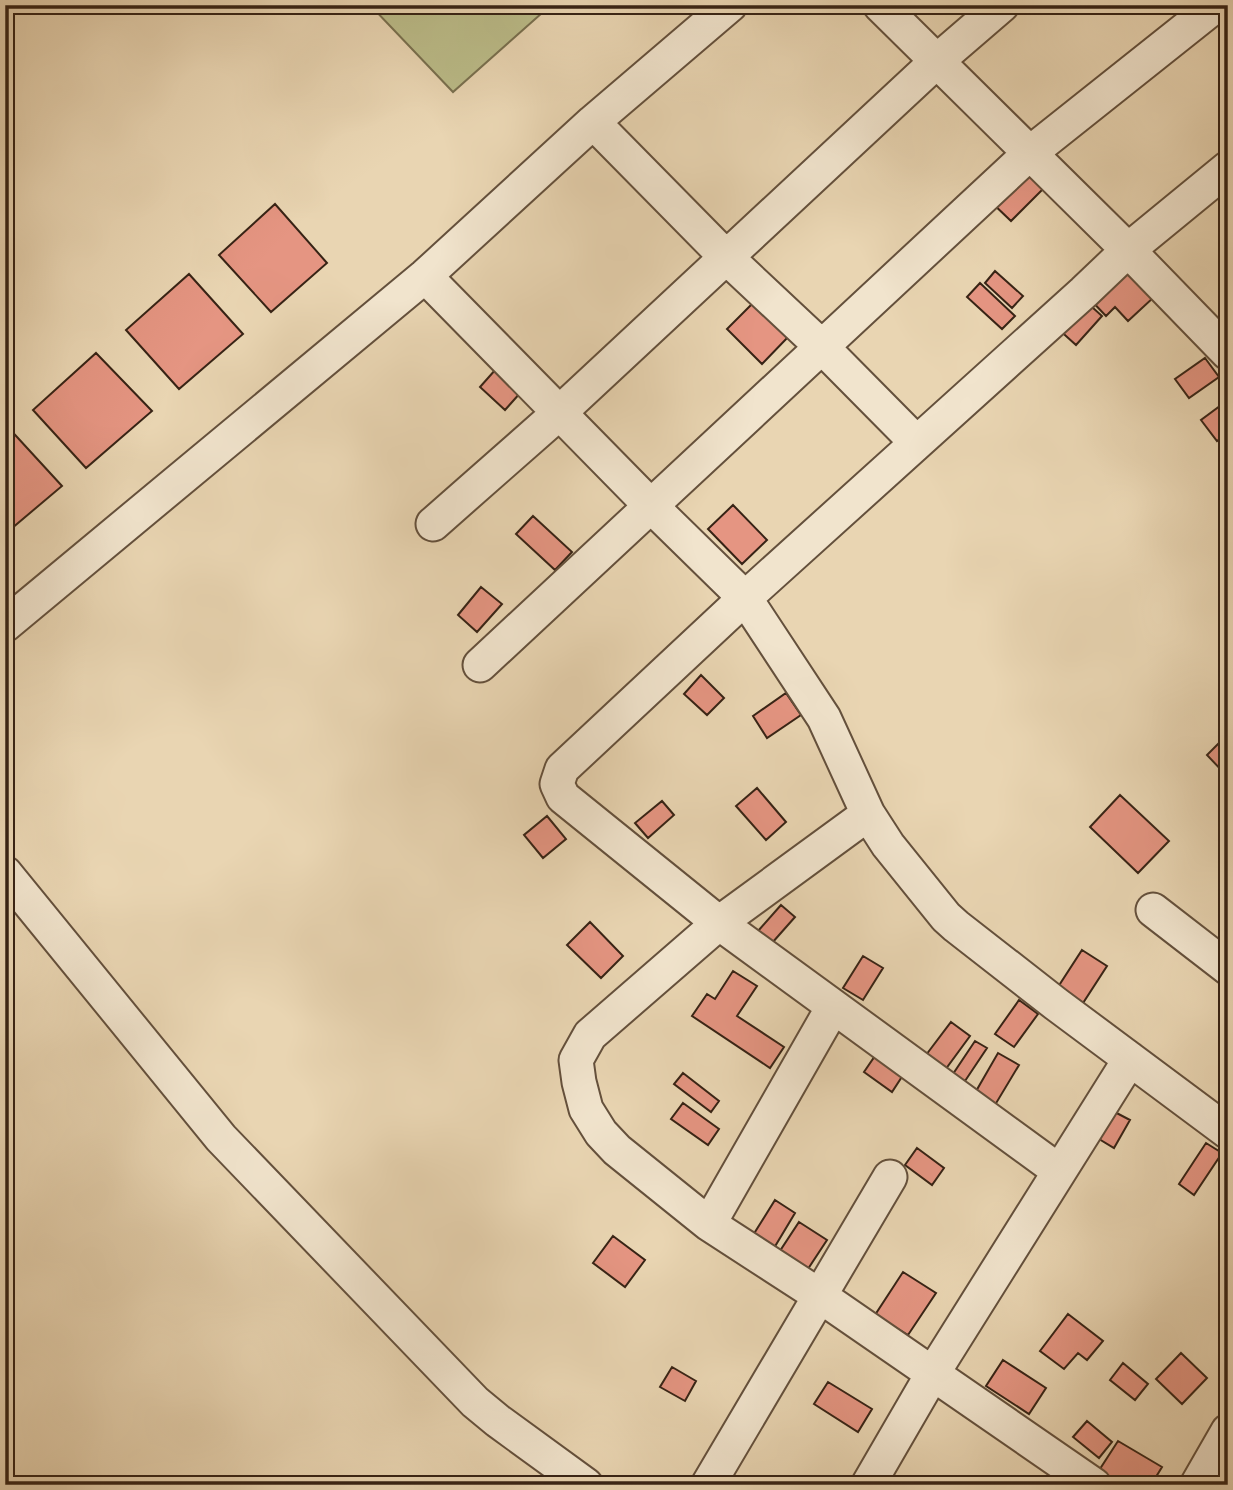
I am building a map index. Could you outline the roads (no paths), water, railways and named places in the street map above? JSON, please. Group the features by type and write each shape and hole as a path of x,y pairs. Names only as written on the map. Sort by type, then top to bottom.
{"street":[{"path":"5,625 425,276 593,122 730,5"},
{"path":"880,5 1128,250 1228,353"},
{"path":"433,524 559,413 937,61 1002,5"},
{"path":"480,664 1030,153 1216,5"},
{"path":"593,122 726,257 916,442"},
{"path":"1059,1171 719,923 563,797 556,784 562,769 745,598 1128,250 1228,168"},
{"path":"425,276 745,598 824,718 868,814 888,845 946,917 1228,1132"},
{"path":"868,814 719,923 590,1035 576,1060 586,1109 601,1133 617,1150 709,1224 820,1296 1094,1485"},
{"path":"5,873 238,1157 475,1402 586,1485"},
{"path":"1153,910 1228,968"},
{"path":"709,1224 833,1007"},
{"path":"868,1485 933,1373 1130,1059"},
{"path":"708,1485 890,1177"},
{"path":"1197,1485 1223,1452"}]}
